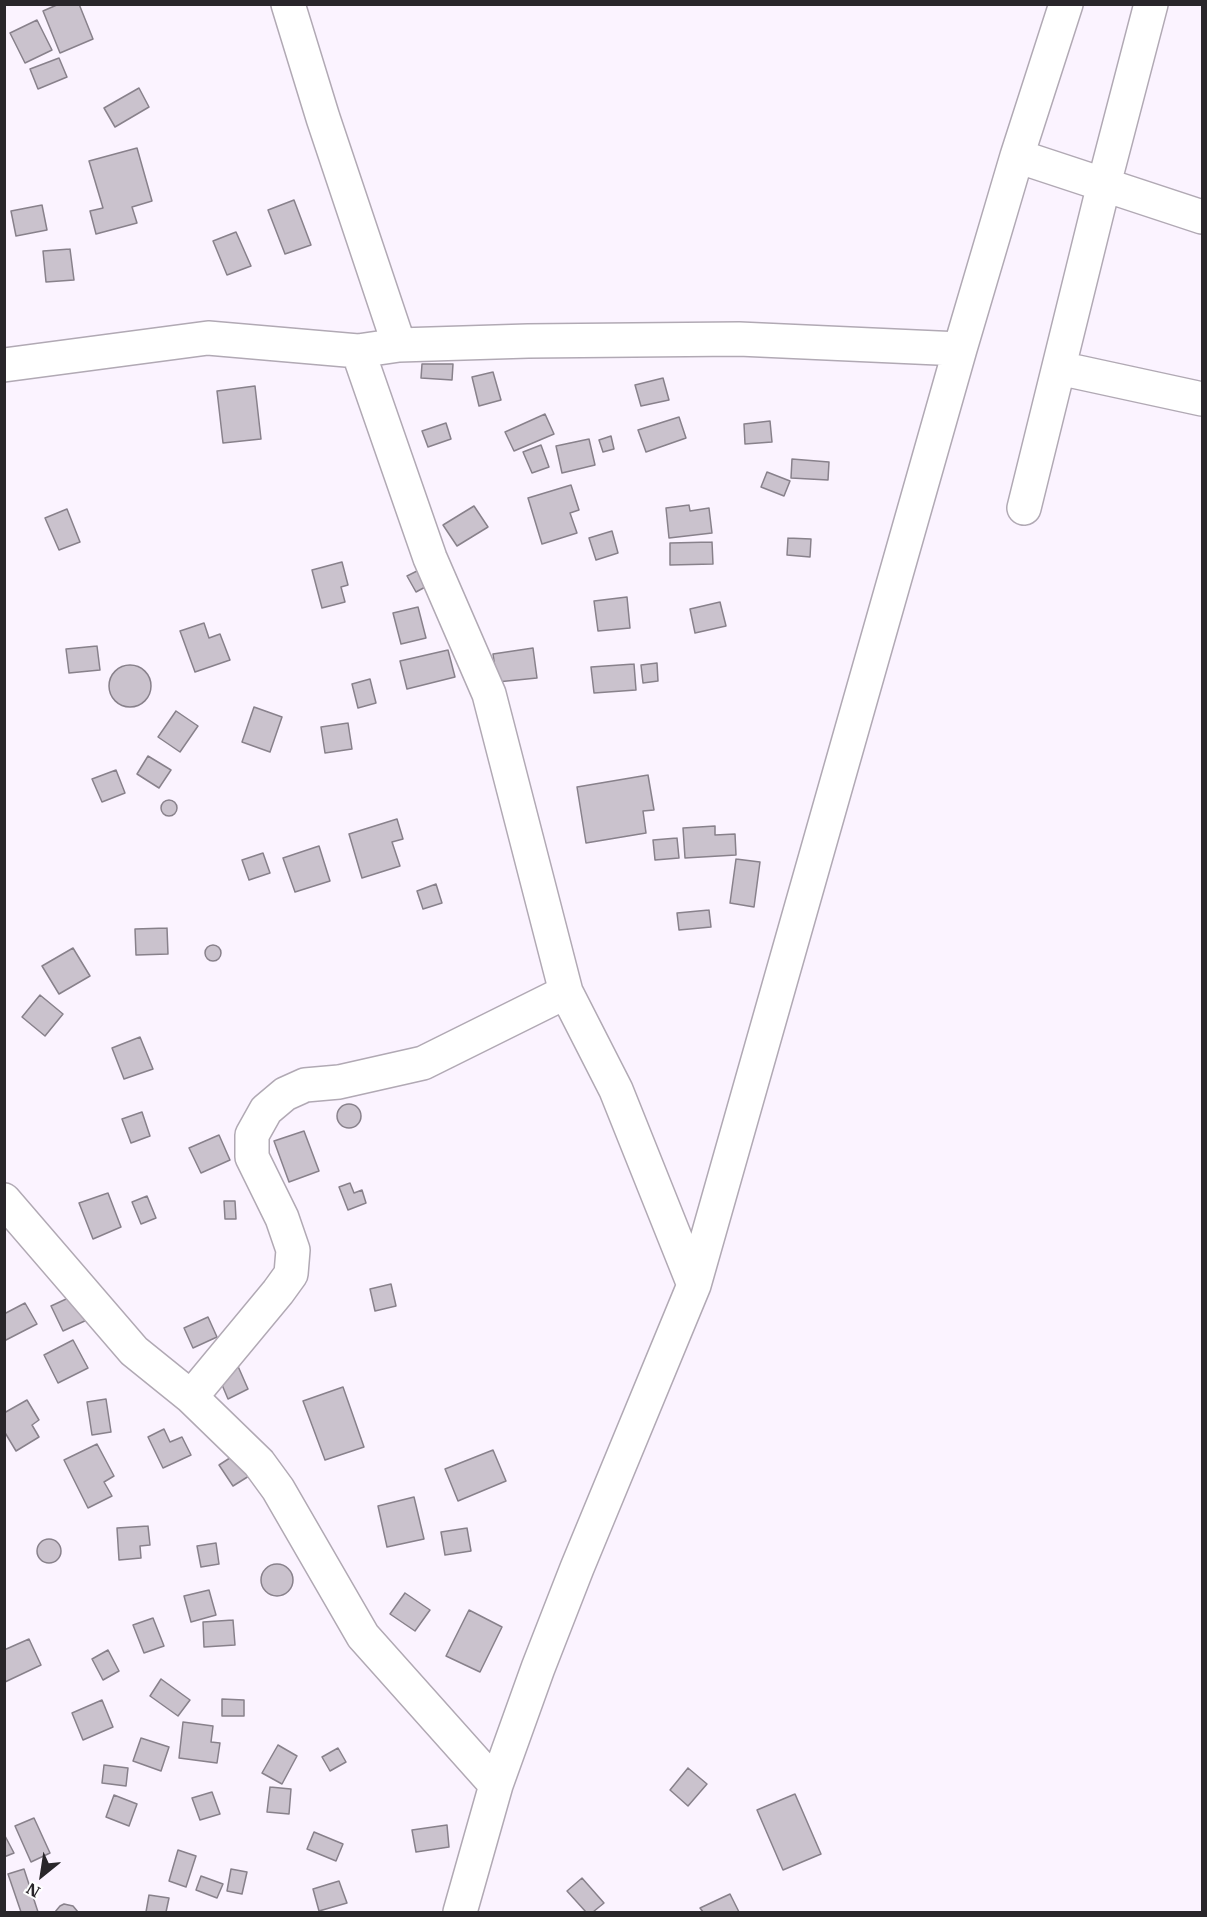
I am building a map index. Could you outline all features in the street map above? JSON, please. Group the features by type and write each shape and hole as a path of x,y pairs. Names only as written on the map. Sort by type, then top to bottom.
{"street":[{"path":"288,4 323,118 399,345"},
{"path":"460,1912 496,1785 534,1678 694,1286 960,350 1017,156 1066,4"},
{"path":"1024,508 1151,4"},
{"path":"1017,156 1203,217"},
{"path":"4,365 208,338 358,351 399,345 739,339 960,350"},
{"path":"358,351 430,558 489,694 566,992 616,1090 694,1286"},
{"path":"1059,368 1203,399"},
{"path":"191,1397 291,1274 293,1250 282,1218 252,1157 252,1135 266,1110 285,1094 305,1085 339,1083 423,1063 566,992"},
{"path":"4,1200 134,1351 191,1397 258,1463 278,1489 363,1636 496,1785"}],"building":[{"path":"59,4 79,4 93,39 60,53 43,11"},
{"path":"37,20 52,50 25,63 10,33"},
{"path":"59,58 67,77 38,89 30,69"},
{"path":"139,88 149,107 115,127 104,108"},
{"path":"137,148 152,201 132,207 137,223 96,234 90,211 103,208 89,161"},
{"path":"294,200 311,245 285,254 268,210"},
{"path":"42,205 47,230 16,236 11,211"},
{"path":"236,232 251,266 227,275 213,241"},
{"path":"70,249 74,280 46,282 43,251"},
{"path":"422,364 453,364 452,380 421,378"},
{"path":"493,372 501,400 479,406 472,377"},
{"path":"663,378 669,400 641,406 635,385"},
{"path":"255,386 261,439 223,443 217,391"},
{"path":"545,414 554,434 514,451 505,432"},
{"path":"679,417 686,438 646,452 638,430"},
{"path":"770,421 772,442 745,444 744,424"},
{"path":"446,423 451,439 428,447 422,431"},
{"path":"611,436 614,449 603,452 599,440"},
{"path":"589,439 595,465 562,473 556,446"},
{"path":"541,445 549,467 532,473 523,452"},
{"path":"792,459 829,462 828,480 791,478"},
{"path":"767,472 790,481 784,496 761,487"},
{"path":"571,485 579,510 570,513 577,533 542,544 528,498"},
{"path":"689,505 690,511 709,508 712,533 669,538 666,508"},
{"path":"474,506 488,527 457,546 443,525"},
{"path":"67,509 80,542 59,550 45,518"},
{"path":"612,531 618,553 596,560 589,538"},
{"path":"788,538 811,539 810,557 787,555"},
{"path":"712,542 713,564 670,565 670,543"},
{"path":"342,562 348,585 341,587 345,602 322,608 312,570"},
{"path":"421,569 429,585 416,592 407,576"},
{"path":"627,597 630,628 598,631 594,601"},
{"path":"720,602 726,626 695,633 690,609"},
{"path":"418,607 426,638 401,644 393,613"},
{"path":"204,623 209,638 220,634 230,660 195,672 180,631"},
{"path":"97,646 100,670 69,673 66,649"},
{"path":"533,648 537,678 497,682 493,654"},
{"path":"448,650 455,677 407,689 400,661"},
{"path":"657,663 658,681 643,683 641,665"},
{"path":"634,664 636,690 594,693 591,667"},
{"path":"130,665 145,671 151,686 145,701 130,707 115,701 109,686 115,671"},
{"path":"370,679 376,703 358,708 352,684"},
{"path":"254,707 282,717 270,752 242,742"},
{"path":"176,711 198,726 180,752 158,737"},
{"path":"348,723 352,749 325,753 321,727"},
{"path":"148,756 171,770 159,788 137,774"},
{"path":"116,770 125,793 102,802 92,779"},
{"path":"648,775 654,810 643,811 646,833 586,843 577,787"},
{"path":"169,800 177,808 169,816 161,808"},
{"path":"397,819 403,839 392,842 400,866 362,878 349,834"},
{"path":"715,826 715,835 735,834 736,855 685,858 683,828"},
{"path":"677,838 679,858 655,860 653,840"},
{"path":"319,846 330,881 295,892 283,858"},
{"path":"263,853 270,873 249,880 242,860"},
{"path":"736,859 760,862 754,907 730,903"},
{"path":"436,884 442,903 423,909 417,891"},
{"path":"709,910 711,927 679,930 677,913"},
{"path":"167,928 168,954 136,955 135,929"},
{"path":"213,945 221,953 213,961 205,953"},
{"path":"73,948 90,976 59,994 42,966"},
{"path":"40,995 63,1014 45,1036 22,1017"},
{"path":"140,1037 153,1069 124,1079 112,1048"},
{"path":"349,1104 354,1105 360,1111 360,1121 354,1127 349,1128 344,1127 338,1121 337,1116 338,1111 344,1105"},
{"path":"142,1112 150,1136 131,1143 122,1119"},
{"path":"304,1131 319,1171 289,1182 274,1141"},
{"path":"219,1135 230,1160 201,1173 189,1148"},
{"path":"350,1183 354,1193 362,1190 366,1203 348,1210 339,1187"},
{"path":"108,1193 121,1227 93,1239 79,1203"},
{"path":"147,1196 156,1218 141,1224 132,1202"},
{"path":"224,1201 235,1201 236,1219 225,1219"},
{"path":"391,1284 396,1306 375,1311 370,1289"},
{"path":"77,1294 89,1319 63,1331 51,1306"},
{"path":"25,1303 37,1324 4,1341 4,1314"},
{"path":"208,1317 217,1337 193,1348 184,1328"},
{"path":"73,1340 88,1368 58,1383 44,1355"},
{"path":"237,1364 248,1389 228,1399 217,1373"},
{"path":"343,1387 364,1447 325,1460 303,1401"},
{"path":"106,1399 111,1432 92,1435 87,1402"},
{"path":"27,1400 39,1420 32,1425 39,1437 16,1451 4,1431 4,1413"},
{"path":"164,1429 170,1442 182,1437 191,1455 163,1468 148,1437"},
{"path":"97,1444 114,1476 104,1482 112,1496 88,1508 64,1460"},
{"path":"493,1450 506,1481 458,1501 445,1469"},
{"path":"236,1454 249,1476 233,1486 219,1465"},
{"path":"414,1497 424,1539 387,1547 378,1506"},
{"path":"148,1526 150,1545 140,1546 141,1558 119,1560 117,1528"},
{"path":"467,1528 471,1551 445,1555 441,1532"},
{"path":"49,1539 54,1540 60,1546 60,1556 54,1562 49,1563 44,1562 38,1556 37,1551 38,1546 44,1540"},
{"path":"216,1543 219,1564 201,1567 197,1546"},
{"path":"277,1564 289,1568 293,1580 289,1592 277,1596 265,1592 261,1580 265,1568"},
{"path":"209,1590 216,1615 191,1622 184,1596"},
{"path":"405,1593 430,1610 415,1631 390,1614"},
{"path":"469,1610 502,1627 480,1672 446,1656"},
{"path":"153,1618 164,1646 144,1653 133,1625"},
{"path":"233,1620 235,1645 204,1647 203,1622"},
{"path":"29,1639 41,1665 5,1682 4,1650"},
{"path":"108,1650 119,1671 103,1680 92,1659"},
{"path":"161,1679 190,1700 178,1716 150,1696"},
{"path":"222,1699 244,1700 244,1716 222,1716"},
{"path":"102,1700 113,1727 83,1740 72,1713"},
{"path":"183,1722 213,1726 211,1742 220,1743 217,1763 179,1758"},
{"path":"141,1738 169,1747 161,1771 133,1761"},
{"path":"278,1745 297,1756 282,1784 262,1773"},
{"path":"338,1748 346,1762 330,1771 322,1757"},
{"path":"104,1765 128,1768 126,1786 102,1783"},
{"path":"688,1768 707,1784 688,1806 670,1790"},
{"path":"270,1787 291,1789 289,1814 267,1812"},
{"path":"212,1792 220,1814 200,1820 192,1798"},
{"path":"795,1794 821,1854 783,1870 757,1810"},
{"path":"114,1795 137,1804 129,1826 106,1817"},
{"path":"34,1818 50,1853 31,1862 15,1826"},
{"path":"447,1825 449,1847 416,1852 412,1830"},
{"path":"314,1832 343,1844 336,1861 307,1849"},
{"path":"4,1834 14,1853 4,1857"},
{"path":"178,1850 196,1856 186,1887 169,1881"},
{"path":"24,1869 38,1912 21,1912 8,1874"},
{"path":"231,1869 247,1872 242,1894 227,1891"},
{"path":"201,1876 223,1884 217,1898 196,1890"},
{"path":"582,1878 604,1903 593,1912 586,1912 567,1891"},
{"path":"339,1881 347,1903 319,1911 313,1889"},
{"path":"730,1894 739,1912 703,1912 700,1908"},
{"path":"149,1895 169,1898 166,1912 146,1912"},
{"path":"64,1904 73,1906 78,1912 55,1912"}]}
